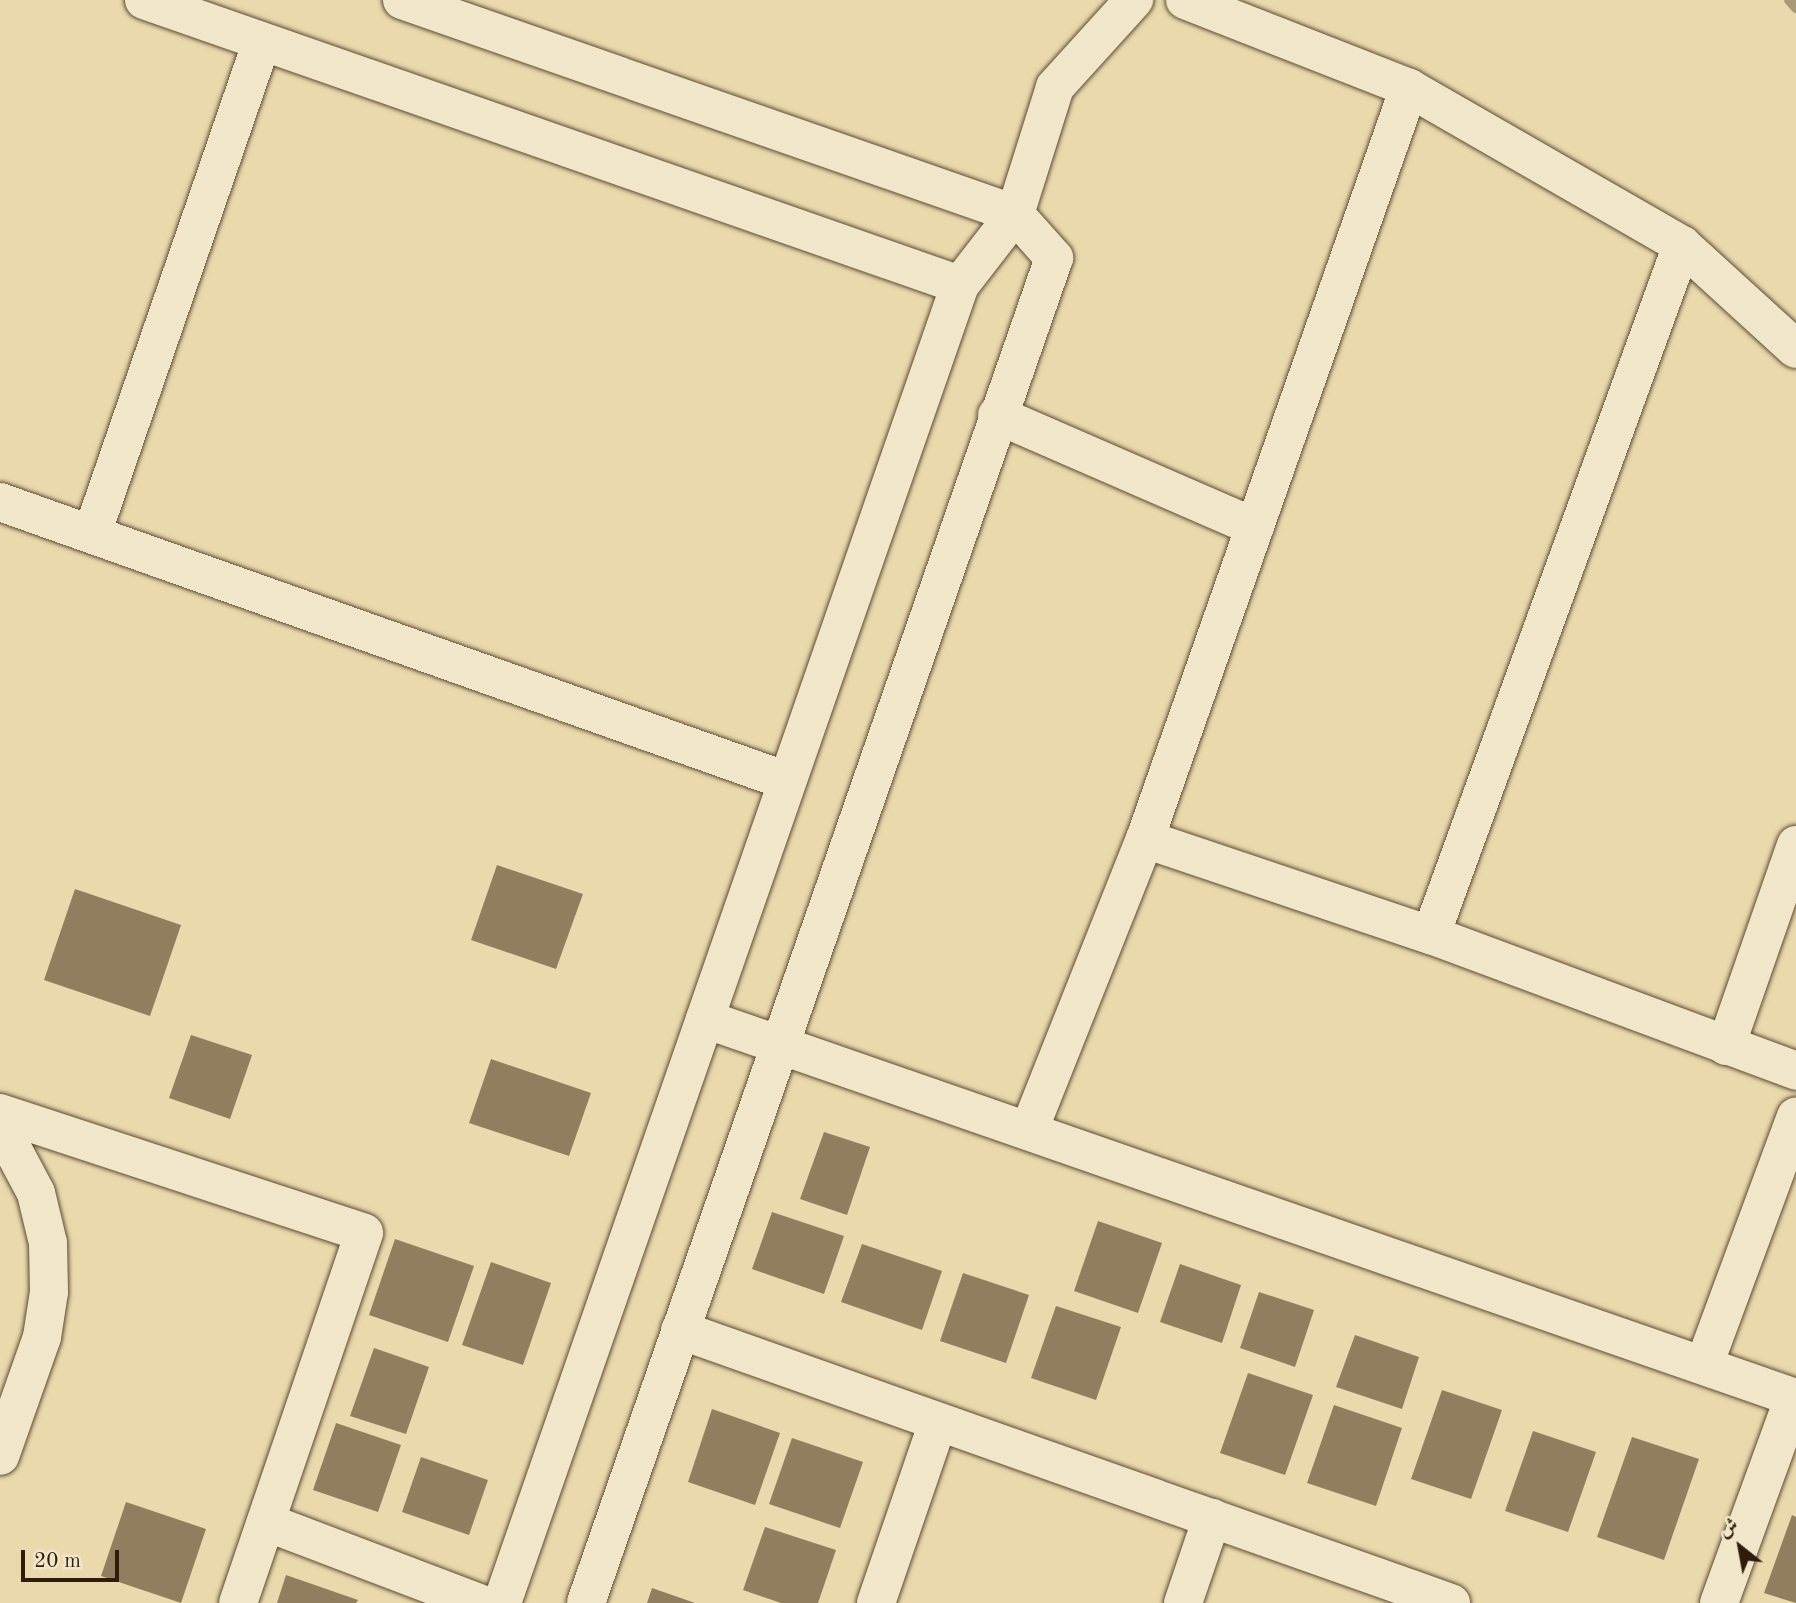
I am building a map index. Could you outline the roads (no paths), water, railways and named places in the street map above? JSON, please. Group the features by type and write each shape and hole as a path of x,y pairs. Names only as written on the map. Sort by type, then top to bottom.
{"street":[{"path":"144,0 960,285"},
{"path":"402,0 461,10 1015,214 1054,258 997,415 586,1603"},
{"path":"502,1603 960,285 1015,214 1055,87 1134,0"},
{"path":"1185,0 1409,88 1682,245 1796,349"},
{"path":"92,534 262,41"},
{"path":"1029,1130 1145,839 1409,88"},
{"path":"1431,935 1682,245"},
{"path":"997,415 1255,527"},
{"path":"0,502 787,781"},
{"path":"1145,839 1431,935 1796,1071"},
{"path":"1726,1046 1796,845"},
{"path":"705,1019 779,1047 1029,1130 1795,1397 1719,1603"},
{"path":"0,1113 364,1233 238,1603"},
{"path":"1704,1365 1796,1116"},
{"path":"0,1136 10,1144 36,1193 48,1243 49,1292 42,1337 0,1456"},
{"path":"680,1331 1451,1603"},
{"path":"876,1603 938,1422"},
{"path":"1183,1603 1212,1518"},
{"path":"266,1522 479,1603"}],"waterway":[{"path":"1789,0 1796,8"}]}
